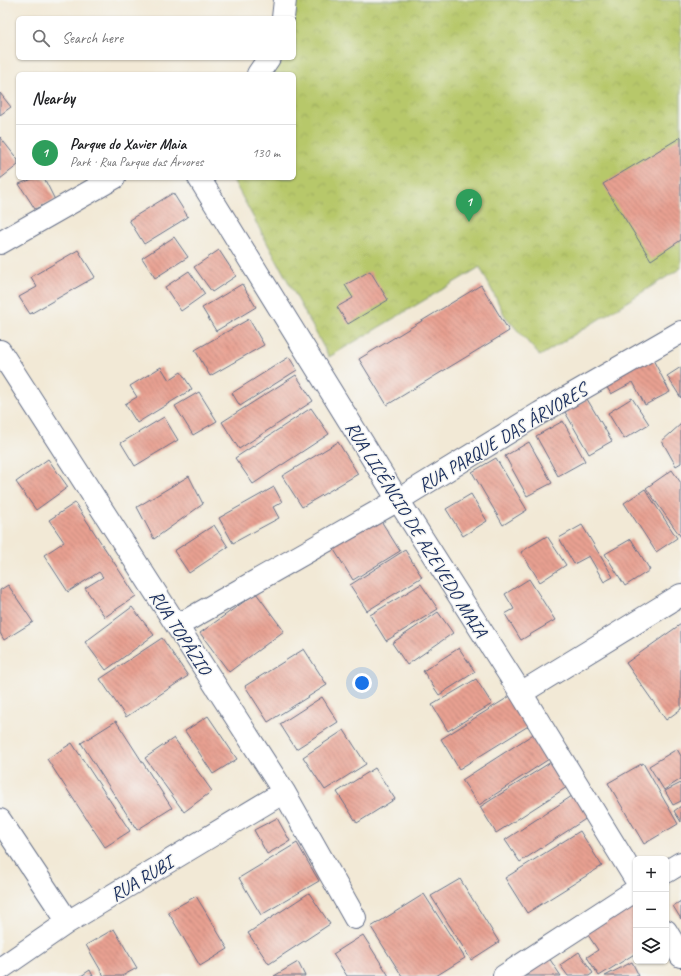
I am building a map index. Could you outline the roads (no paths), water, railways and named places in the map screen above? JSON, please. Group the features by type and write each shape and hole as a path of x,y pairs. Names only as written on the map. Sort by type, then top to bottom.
{"street":[{"path":"282,16 285,0"},
{"path":"259,72 268,60"},
{"path":"0,243 110,180"},
{"name":"RUA LICÊNCIO DE AZEVEDO MAIA","path":"200,180 398,500 521,693 633,875"},
{"name":"RUA PARQUE DAS ÁRVORES","path":"177,626 398,500 540,413 681,332"},
{"name":"RUA TOPÁZIO","path":"0,351 284,792 355,918"},
{"path":"521,693 681,595"},
{"name":"RUA RUBI","path":"0,969 68,922 284,792"},
{"path":"0,820 68,922"},
{"path":"669,870 681,863"},
{"path":"504,976 633,892"},
{"path":"669,936 681,956"}],"place":[{"name":"Parque do Xavier Maia","path":"469,222"}]}
